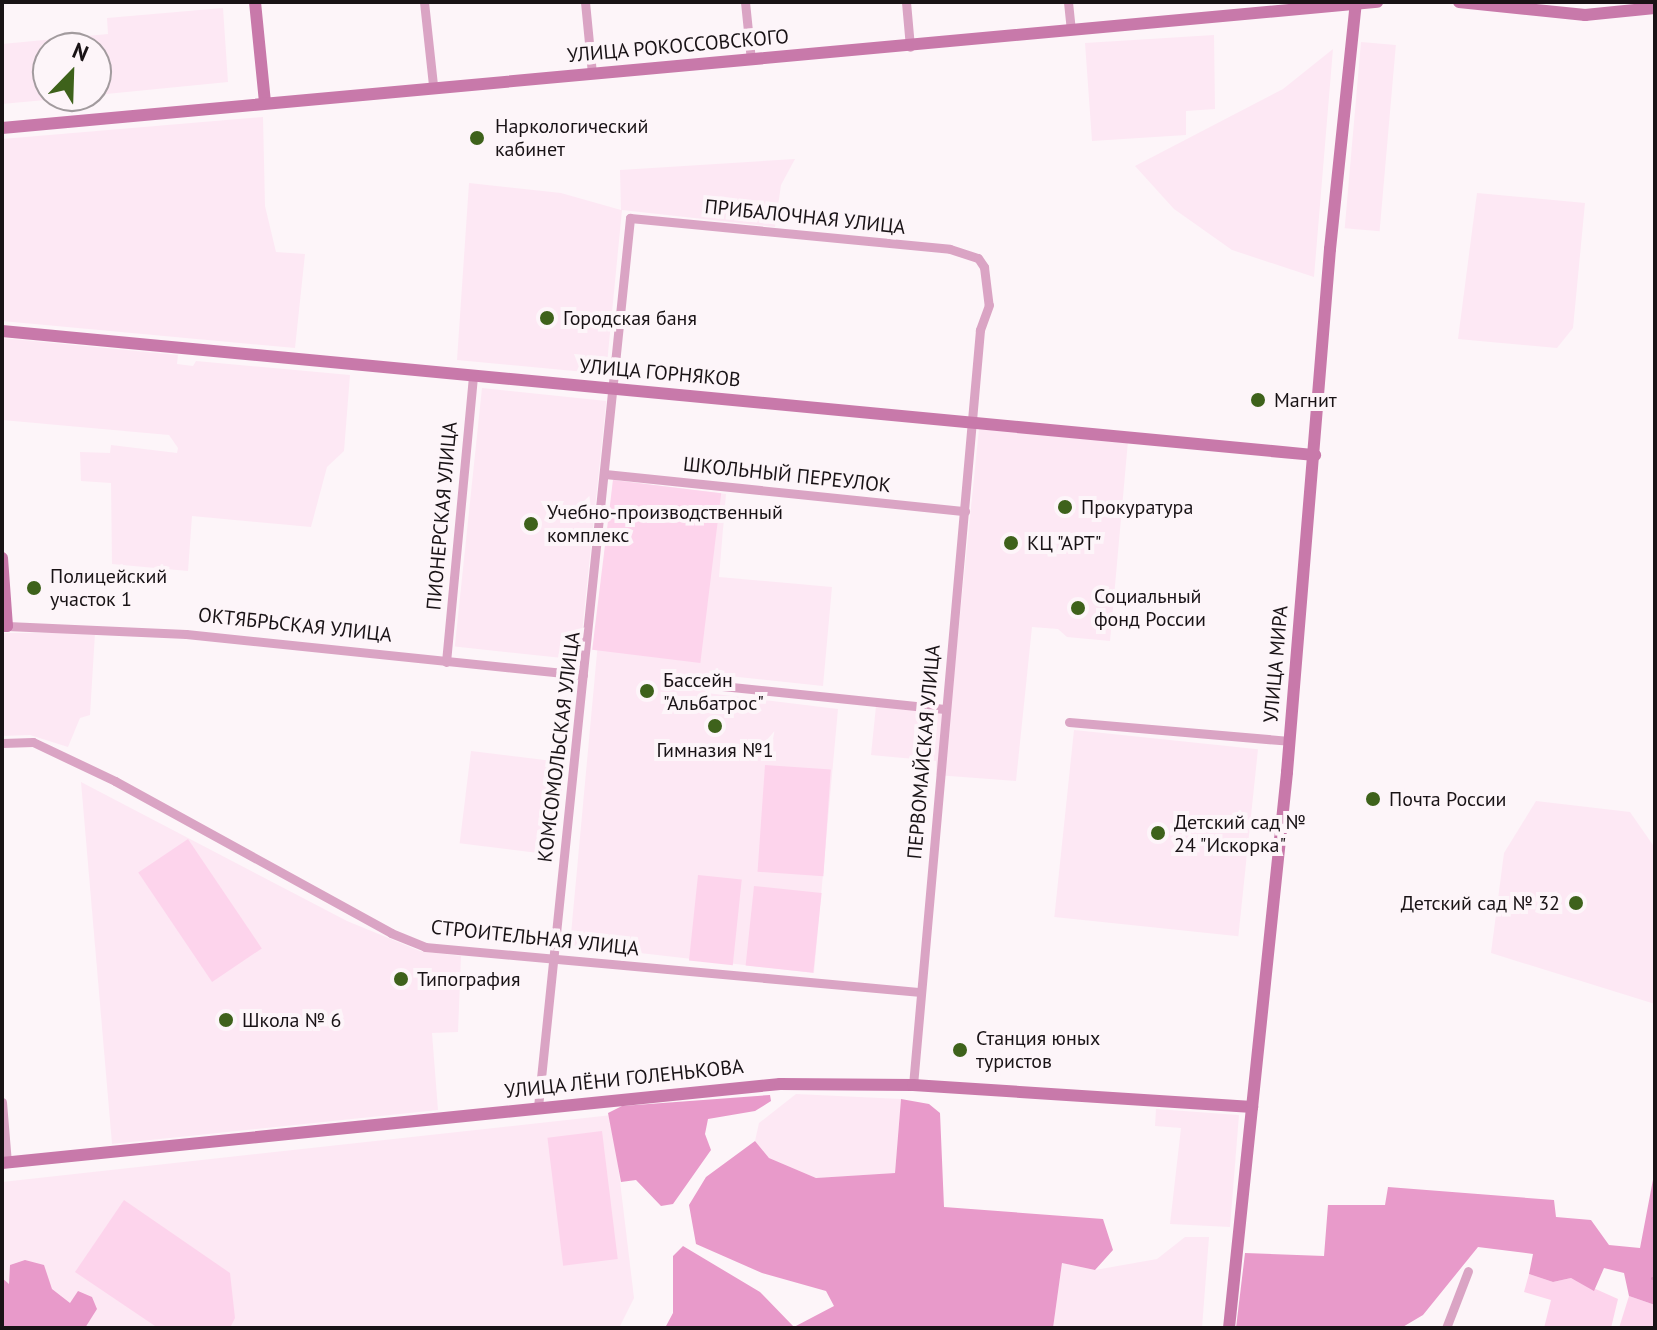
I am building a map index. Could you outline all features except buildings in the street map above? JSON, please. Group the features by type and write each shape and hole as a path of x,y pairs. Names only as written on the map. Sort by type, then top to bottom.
{"street":[{"path":"255,2 265,102"},
{"path":"424,2 433,85"},
{"path":"585,2 592,74"},
{"path":"745,2 751,60"},
{"path":"906,2 910,47"},
{"path":"1068,2 1071,30"},
{"name":"УЛИЦА МИРА","path":"1229,1328 1289,741 1356,2"},
{"name":"УЛИЦА РОКОССОВСКОГО","path":"2,128 433,85 910,47 1226,9 1377,2"},
{"path":"1459,2 1551,7 1585,15 1655,8"},
{"name":"ПРИБАЛОЧНАЯ УЛИЦА","path":"613,390 630,218 645,219 950,249 978,258 990,288 980,330 972,422"},
{"name":"УЛИЦА ГОРНЯКОВ","path":"2,331 1315,455"},
{"name":"ПИОНЕРСКАЯ УЛИЦА","path":"446,662 473,374"},
{"name":"КОМСОМОЛЬСКАЯ УЛИЦА","path":"538,1107 613,390"},
{"name":"ПЕРВОМАЙСКАЯ УЛИЦА","path":"913,1085 972,422"},
{"name":"ШКОЛЬНЫЙ ПЕРЕУЛОК","path":"605,474 965,511"},
{"path":"2,558 5,626"},
{"name":"ОКТЯБРЬСКАЯ УЛИЦА","path":"5,626 186,634 583,675"},
{"path":"712,685 945,709"},
{"path":"1069,722 1289,741"},
{"name":"СТРОИТЕЛЬНАЯ УЛИЦА","path":"2,743 33,742 115,781 414,943 921,992"},
{"name":"УЛИЦА ЛЁНИ ГОЛЕНЬКОВА","path":"4,1163 780,1084 913,1085 1252,1107"},
{"path":"2,1102 4,1163"},
{"path":"1446,1328 1468,1271"}],"shaded area":[{"path":"223,8 228,82 112,93 112,32 108,32 107,18"},
{"path":"1214,35 1215,109 1186,111 1186,135 1092,141 1085,43"},
{"path":"32,41 32,101 2,104 2,44"},
{"path":"1361,42 1396,45 1380,231 1345,228"},
{"path":"1333,49 1314,277 1232,250 1174,209 1135,166 1283,89"},
{"path":"263,117 265,206 276,252 305,254 295,348 2,321 2,139"},
{"path":"795,159 781,185 775,227 622,210 606,374 457,360 469,183 561,193 621,210 620,170"},
{"path":"1477,193 1585,203 1573,328 1557,348 1458,339"},
{"path":"2,338 178,355 177,364 193,366 196,361 350,375 344,451 327,467 311,527 192,516 188,571 112,564 111,483 81,481 80,452 110,453 111,445 177,453 178,448 169,435 2,420"},
{"name":"Учебно-производственный комплекс","path":"482,388 606,401 579,660 455,647"},
{"path":"979,429 1128,441 1110,641 1067,637 1058,629 1032,627 1016,781 936,775 936,761 871,755 876,706 950,713"},
{"name":"Гимназия №1","path":"613,480 726,494 719,577 832,587 823,686 710,674 707,693 838,709 814,973 570,945"},
{"path":"613,480 721,493 700,663 592,650"},
{"path":"2,633 95,633 90,715 80,718 68,747 30,735 2,736"},
{"name":"Детский сад № 24 \"Искорка\"","path":"1074,730 1258,749 1238,936 1054,917"},
{"path":"471,751 565,763 554,855 460,843"},
{"path":"765,765 831,770 823,876 758,872"},
{"name":"Школа № 6","path":"81,782 347,921 420,951 461,956 458,1032 432,1033 438,1110 112,1144"},
{"name":"Детский сад № 32","path":"1536,801 1630,812 1655,848 1655,1004 1491,953 1504,853"},
{"path":"188,839 262,948 212,982 138,873"},
{"path":"698,875 742,880 733,965 689,961"},
{"path":"754,886 822,893 813,973 746,966"},
{"path":"796,1094 901,1099 895,1173 816,1178 769,1158 755,1141 759,1123"},
{"path":"770,1095 771,1101 755,1111 708,1119 705,1134 711,1150 673,1204 661,1206 636,1180 621,1182 608,1113 622,1106"},
{"path":"901,1099 929,1104 940,1113 944,1207 1103,1219 1113,1250 1095,1270 1062,1263 1053,1328 665,1328 673,1313 673,1256 683,1246 760,1292 794,1327 834,1306 826,1291 762,1273 696,1244 689,1205 706,1177 755,1141 769,1158 816,1178 895,1173"},
{"path":"1156,1109 1239,1115 1230,1227 1170,1224 1181,1128 1155,1126"},
{"path":"612,1115 634,1298 619,1328 2,1328 2,1182"},
{"path":"602,1131 618,1259 563,1266 547,1138"},
{"path":"1655,1169 1655,1305 1629,1296 1624,1273 1604,1268 1594,1291 1571,1278 1553,1282 1529,1274 1533,1254 1478,1247 1423,1315 1401,1328 1236,1328 1245,1253 1324,1256 1328,1205 1385,1205 1388,1187 1554,1200 1556,1217 1591,1220 1609,1245 1640,1248"},
{"path":"124,1200 230,1273 235,1318 230,1328 158,1328 75,1272"},
{"path":"1185,1237 1209,1237 1202,1328 1053,1328 1062,1263 1095,1270 1157,1259"},
{"path":"25,1260 44,1265 52,1289 70,1303 78,1291 92,1297 97,1309 85,1328 2,1328 2,1278 9,1284 10,1265"},
{"path":"1529,1274 1553,1282 1571,1278 1618,1299 1611,1328 1544,1328 1551,1300 1524,1292"},
{"path":"1629,1296 1655,1305 1655,1328 1619,1328"}],"place":[{"name":"Наркологический кабинет","path":"477,138"},
{"name":"Городская баня","path":"547,318"},
{"name":"Магнит","path":"1258,400"},
{"name":"Прокуратура","path":"1065,507"},
{"name":"Учебно-производственный комплекс","path":"531,524"},
{"name":"КЦ \"АРТ\"","path":"1011,543"},
{"name":"Полицейский участок 1","path":"34,588"},
{"name":"Социальный фонд России","path":"1078,608"},
{"name":"Бассейн \"Альбатрос\"","path":"647,691"},
{"name":"Гимназия №1","path":"715,726"},
{"name":"Почта России","path":"1373,799"},
{"name":"Детский сад № 24 \"Искорка\"","path":"1158,833"},
{"name":"Детский сад № 32","path":"1576,903"},
{"name":"Типография","path":"401,979"},
{"name":"Школа № 6","path":"226,1020"},
{"name":"Станция юных туристов","path":"960,1050"}]}
